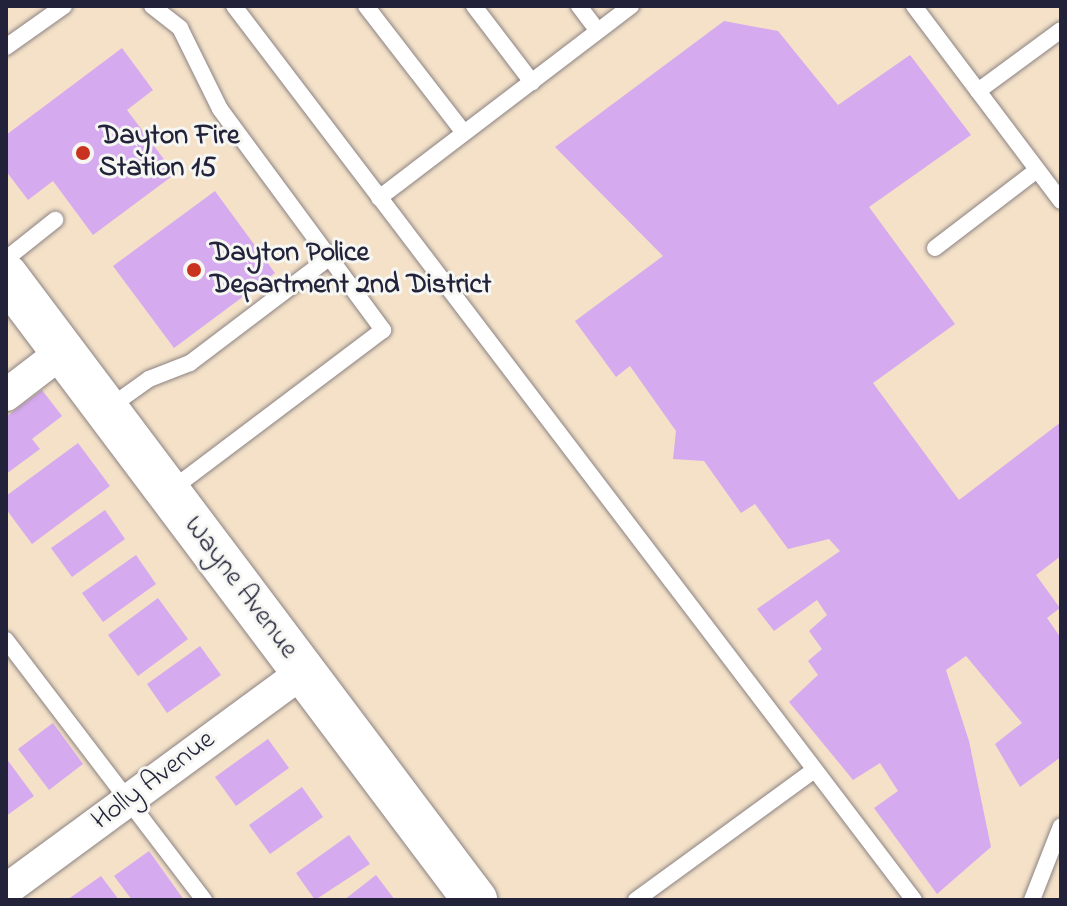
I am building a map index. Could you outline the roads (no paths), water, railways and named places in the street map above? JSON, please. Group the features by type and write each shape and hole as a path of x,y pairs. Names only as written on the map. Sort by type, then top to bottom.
{"main road":[{"name":"Wayne Avenue","path":"6,276 475,900"}],"street":[{"path":"6,395 62,352"},
{"name":"Holly Avenue","path":"6,890 303,672"}],"lane":[{"path":"6,47 64,6"},
{"path":"152,6 180,28 220,109 383,330 168,492"},
{"path":"234,6 914,900"},
{"path":"366,6 464,133"},
{"path":"474,6 532,82"},
{"path":"579,6 598,31"},
{"path":"379,198 631,6"},
{"path":"914,6 1061,201"},
{"path":"978,91 1061,30"},
{"path":"935,248 1037,170"},
{"path":"6,259 55,220"},
{"path":"106,410 149,379 203,353 329,258"},
{"path":"7,644 204,900"},
{"path":"636,900 813,771"},
{"path":"1032,900 1061,826"}],"place":[{"name":"Dayton Fire Station 15","path":"83,153"},
{"name":"Dayton Police Department 2nd District","path":"194,270"}]}
